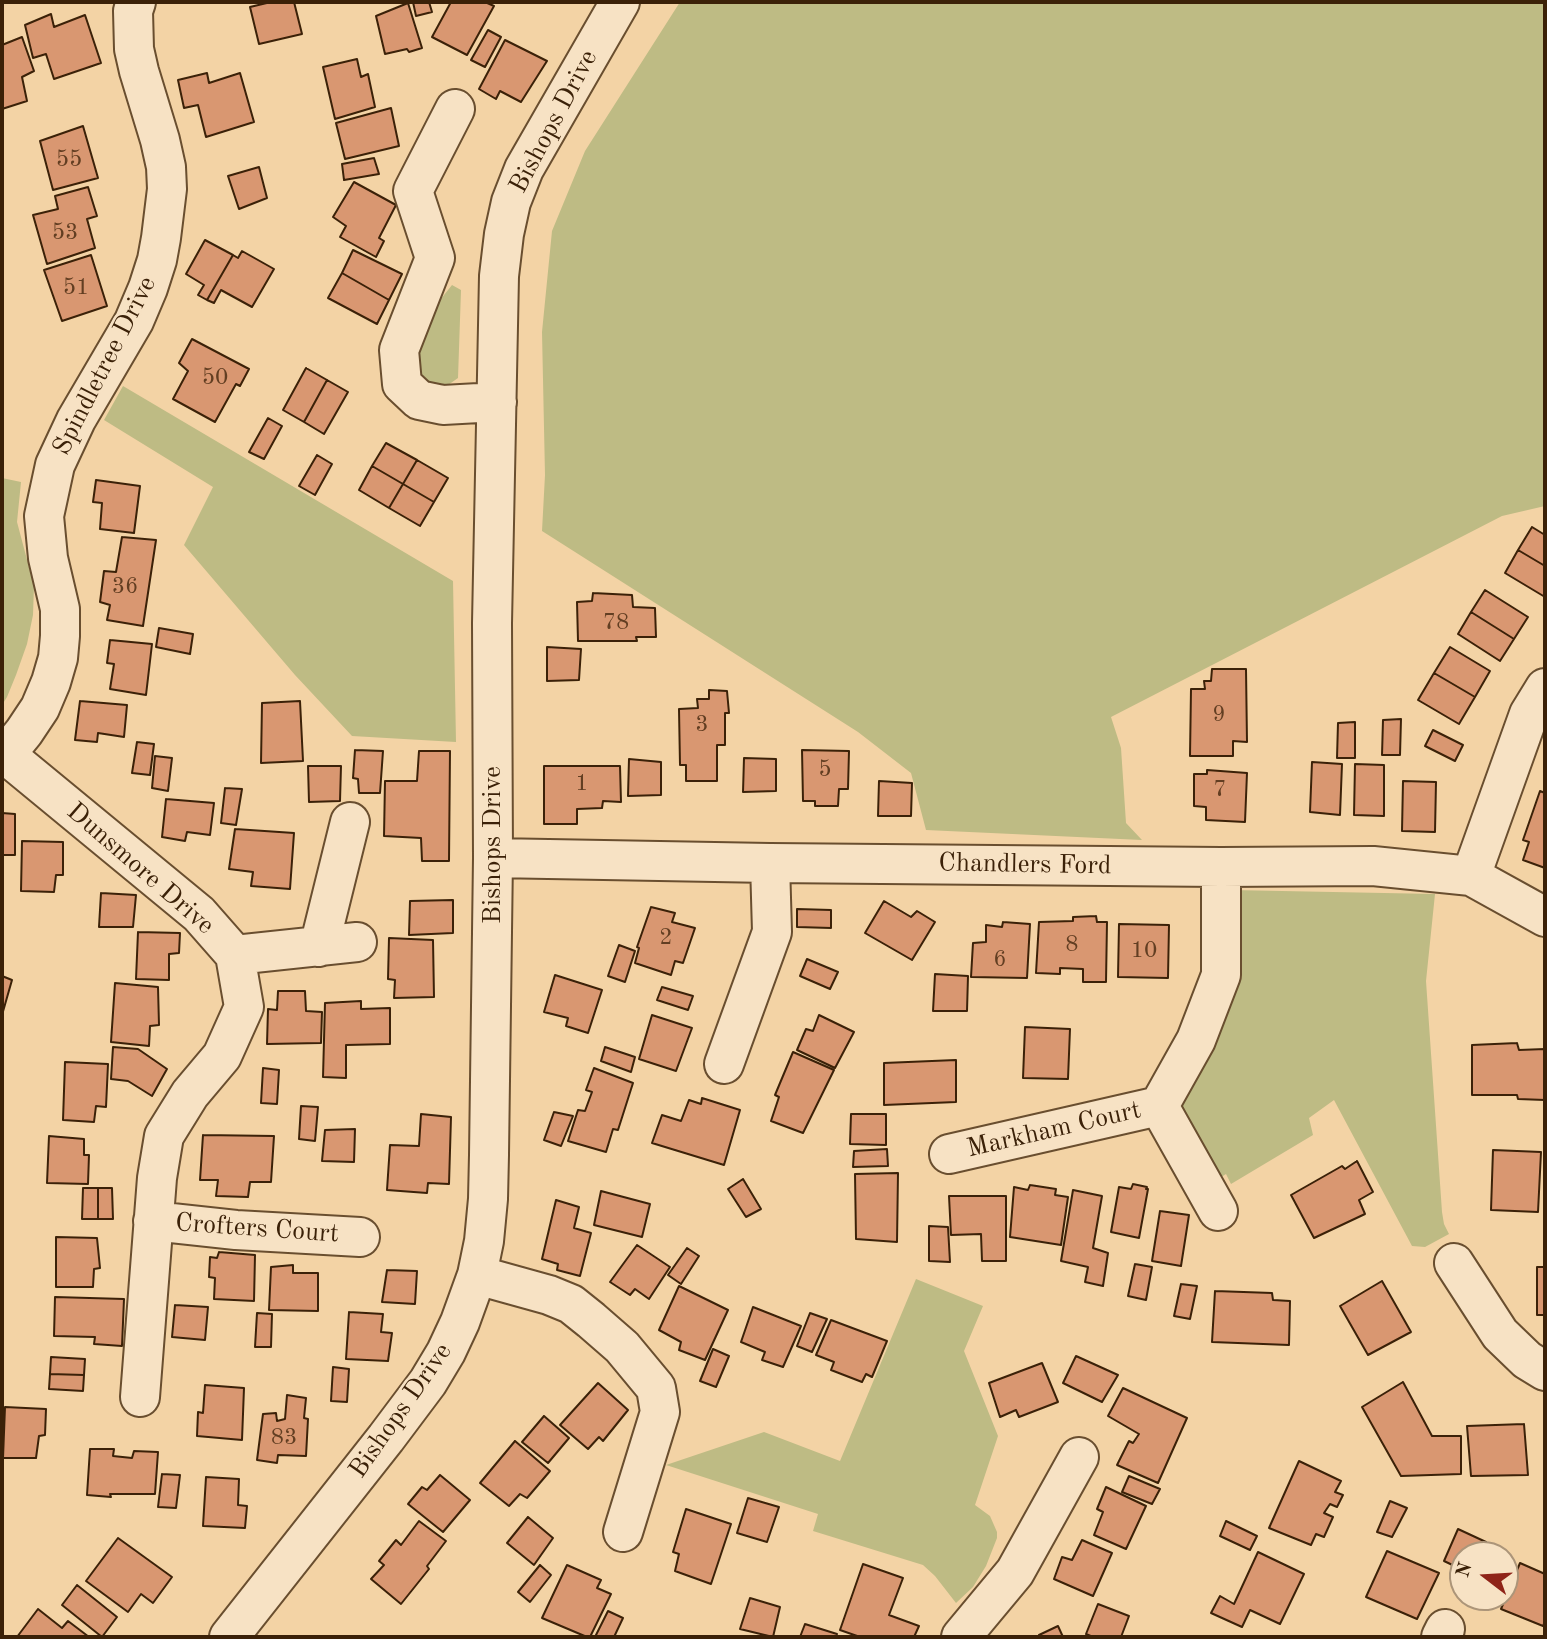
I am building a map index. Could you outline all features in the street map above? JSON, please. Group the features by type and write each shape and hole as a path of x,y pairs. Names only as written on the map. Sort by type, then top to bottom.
{"street":[{"name":"Spindletree Drive","path":"4,757 40,708 58,657 60,608 48,558 44,516 55,465 76,420 134,321 154,269 162,237 167,189 166,167 134,49 133,10 136,2"},
{"name":"Bishops Drive","path":"229,1637 428,1382 460,1322 477,1275 488,1199 493,858 492,623 499,276 511,202 524,169 620,2"},
{"path":"456,109 413,191 435,258 399,350 402,384 419,400 443,405 497,402"},
{"path":"1471,876 1529,714 1545,688"},
{"name":"Dunsmore Drive","path":"4,757 199,914 235,956 244,1007 222,1056 190,1094 164,1136 157,1178 140,1397"},
{"path":"319,947 350,822"},
{"name":"Chandlers Ford","path":"493,858 770,863 1373,866 1471,876 1545,916"},
{"path":"724,1063 772,932 770,863"},
{"name":"Markham Court","path":"950,1154 1158,1106 1196,1040 1221,975 1221,867"},
{"path":"235,956 357,942"},
{"name":"Markham Court","path":"1158,1106 1218,1212"},
{"name":"Crofters Court","path":"153,1222 360,1237"},
{"path":"1454,1264 1500,1334 1527,1360 1545,1371"},
{"path":"477,1275 549,1295 570,1304 622,1347 656,1388 660,1412 623,1532"},
{"path":"961,1637 1016,1572 1079,1457"}],"shaded area":[{"path":"680,2 1545,2 1545,506 1502,516 1111,717 1121,748 1126,823 1142,840 926,830 911,773 858,732 542,531 545,475 542,332 552,231 585,151"},
{"path":"452,285 461,290 458,378 441,390 424,384 417,365 419,343 440,300"},
{"path":"123,386 453,581 456,742 352,736 295,675 184,545 213,487 104,420"},
{"path":"2,478 21,482 17,522 34,586 33,615 27,644 2,705"},
{"path":"1231,890 1435,894 1426,981 1442,1212 1449,1234 1425,1247 1412,1246 1334,1100 1309,1118 1313,1135 1231,1184 1226,1174 1215,1181 1177,1109"},
{"path":"916,1279 983,1306 964,1351 998,1436 975,1505 990,1516 997,1538 986,1566 973,1587 956,1603 923,1565 813,1531 818,1514 666,1465 764,1432 840,1461"}],"building":[{"path":"271,2 294,2 302,34 259,44 250,7"},
{"path":"413,2 429,2 432,12 416,16"},
{"path":"451,2 485,2 494,6 467,55 432,37"},
{"path":"408,3 422,48 385,54 376,16"},
{"path":"51,14 54,27 85,15 101,63 54,79 46,54 33,58 25,25"},
{"path":"488,30 501,37 485,67 471,60"},
{"path":"22,37 34,71 22,77 27,101 2,109 2,45"},
{"path":"505,40 547,61 521,102 500,91 496,99 479,89"},
{"path":"357,59 361,77 368,74 375,107 335,119 323,67"},
{"path":"207,73 209,83 240,73 254,122 206,137 198,105 184,108 178,80"},
{"path":"391,108 399,146 345,159 336,123"},
{"path":"83,126 98,178 53,190 40,141"},
{"path":"374,158 379,174 344,180 342,164"},
{"path":"259,167 267,198 239,209 228,176"},
{"path":"354,182 396,205 379,238 384,241 376,257 340,237 346,226 333,217"},
{"path":"88,187 97,216 87,219 95,248 47,264 33,215 58,209 55,196"},
{"path":"205,240 233,255 207,300 198,295 204,285 186,274"},
{"path":"353,250 402,274 389,300 342,273"},
{"path":"242,251 274,269 252,307 221,290 214,303 207,300 233,255 238,258"},
{"path":"91,255 107,306 62,321 44,270"},
{"path":"342,273 389,300 377,324 328,298"},
{"path":"192,339 249,369 240,386 236,384 215,422 173,399 188,371 179,363"},
{"path":"306,368 327,380 304,422 283,410"},
{"path":"327,380 348,392 324,434 304,422"},
{"path":"268,418 282,426 264,459 249,452"},
{"path":"386,443 417,460 403,484 372,466"},
{"path":"317,455 332,464 315,495 299,486"},
{"path":"417,460 448,478 434,502 403,484"},
{"path":"372,466 403,484 389,508 359,490"},
{"path":"96,480 140,486 134,533 100,529 102,503 93,502"},
{"path":"403,484 434,502 420,526 389,508"},
{"path":"1532,527 1545,535 1545,566 1518,550"},
{"path":"122,537 156,540 143,626 107,620 110,605 100,602 104,571 116,572"},
{"path":"1518,550 1545,566 1545,597 1505,573"},
{"path":"1485,590 1528,617 1514,639 1471,612"},
{"path":"593,593 632,595 633,607 655,608 656,637 636,637 637,641 578,641 577,602 592,601"},
{"path":"1471,612 1514,639 1500,661 1458,634"},
{"path":"159,628 193,634 190,654 156,647"},
{"path":"110,640 152,644 146,695 110,689 114,664 107,663"},
{"path":"547,647 581,649 579,680 547,681"},
{"path":"1450,647 1490,671 1475,697 1434,673"},
{"path":"1212,669 1246,669 1247,742 1233,741 1233,756 1190,756 1191,689 1205,689 1204,681 1211,681"},
{"path":"1434,673 1475,697 1459,724 1418,700"},
{"path":"709,690 727,691 729,713 725,713 725,745 717,745 717,781 686,781 686,765 680,765 679,709 698,708 697,699 709,699"},
{"path":"80,701 127,705 124,737 98,733 97,742 75,740"},
{"path":"300,701 303,761 261,763 262,703"},
{"path":"1401,719 1400,755 1382,755 1383,720"},
{"path":"1355,722 1355,758 1337,758 1338,723"},
{"path":"1433,730 1463,745 1455,761 1425,746"},
{"path":"137,742 154,744 150,775 132,773"},
{"path":"355,750 383,751 380,793 359,793 358,779 353,778"},
{"path":"802,750 849,751 848,789 839,789 838,806 815,806 815,801 803,801"},
{"path":"419,751 450,751 449,861 422,861 421,838 384,836 385,781 417,781"},
{"path":"155,756 172,758 168,791 152,788"},
{"path":"744,758 776,759 776,791 743,792"},
{"path":"629,759 661,762 661,795 628,796"},
{"path":"1312,762 1342,764 1340,815 1310,812"},
{"path":"1355,764 1384,765 1384,816 1354,815"},
{"path":"308,766 341,766 340,801 309,802"},
{"path":"544,766 620,766 621,802 603,801 602,808 577,809 577,824 544,824"},
{"path":"1207,770 1247,773 1245,822 1206,820 1206,807 1194,806 1194,774 1207,774"},
{"path":"879,781 912,783 911,816 878,816"},
{"path":"1403,781 1436,782 1435,832 1402,831"},
{"path":"225,788 242,789 236,825 221,823"},
{"path":"1540,791 1545,793 1545,868 1523,860 1529,842 1523,840"},
{"path":"166,799 214,803 210,835 187,832 185,841 162,837"},
{"path":"2,813 15,814 15,855 2,855"},
{"path":"235,829 294,833 290,889 251,886 253,872 229,869"},
{"path":"22,841 63,842 63,875 56,875 54,892 21,891"},
{"path":"101,893 136,895 133,927 99,927"},
{"path":"453,900 453,933 409,935 410,901"},
{"path":"884,901 911,917 917,911 935,922 912,960 865,933"},
{"path":"651,907 675,913 672,922 695,928 683,963 675,961 671,975 635,963 639,948 637,947"},
{"path":"797,909 831,910 831,928 797,927"},
{"path":"1096,916 1097,922 1107,922 1106,982 1083,982 1083,969 1060,968 1060,974 1036,973 1039,922 1073,921 1073,917"},
{"path":"1003,922 1030,924 1027,978 971,977 973,943 986,942 986,925 1002,927"},
{"path":"1119,924 1169,925 1168,978 1118,977"},
{"path":"138,932 180,933 179,953 169,954 169,980 136,979"},
{"path":"389,938 433,940 434,997 394,998 395,980 388,979"},
{"path":"619,945 635,951 625,982 608,976"},
{"path":"807,959 838,972 830,989 800,976"},
{"path":"935,974 968,976 967,1011 933,1011"},
{"path":"555,975 602,990 588,1033 566,1026 568,1018 544,1012"},
{"path":"2,976 12,980 2,1015"},
{"path":"115,983 158,987 159,1025 150,1026 149,1046 111,1042"},
{"path":"662,987 693,996 688,1010 657,1000"},
{"path":"278,991 305,991 306,1011 322,1012 321,1043 267,1044 268,1009 277,1010"},
{"path":"361,1001 361,1009 390,1008 390,1044 346,1045 346,1078 323,1077 325,1003"},
{"path":"652,1015 692,1028 676,1071 639,1059"},
{"path":"819,1015 854,1032 835,1068 797,1050 806,1029 813,1031"},
{"path":"1025,1027 1070,1029 1068,1079 1023,1078"},
{"path":"1517,1043 1519,1050 1545,1049 1545,1100 1518,1099 1517,1095 1472,1095 1472,1045"},
{"path":"113,1047 138,1049 167,1069 152,1096 128,1081 111,1079"},
{"path":"605,1047 635,1057 631,1072 601,1061"},
{"path":"793,1052 834,1070 803,1133 771,1121 779,1097 775,1095"},
{"path":"956,1060 956,1102 884,1105 884,1063"},
{"path":"65,1062 108,1064 106,1107 96,1106 94,1122 63,1120"},
{"path":"263,1068 279,1070 277,1104 261,1103"},
{"path":"594,1068 633,1083 618,1130 613,1129 606,1152 568,1141 578,1110 585,1111 592,1092 586,1090"},
{"path":"702,1098 740,1110 724,1165 652,1143 662,1115 681,1121 689,1100 701,1104"},
{"path":"301,1106 318,1107 315,1141 299,1139"},
{"path":"554,1112 573,1116 561,1146 544,1140"},
{"path":"421,1114 451,1117 449,1184 428,1183 427,1193 387,1190 390,1145 419,1146"},
{"path":"851,1114 886,1114 886,1145 850,1144"},
{"path":"355,1129 354,1162 322,1161 325,1130"},
{"path":"203,1135 274,1136 271,1182 250,1182 248,1197 216,1196 218,1180 200,1180"},
{"path":"49,1136 84,1139 84,1155 89,1155 88,1184 47,1183"},
{"path":"887,1149 888,1166 853,1167 854,1151"},
{"path":"1493,1150 1541,1152 1538,1212 1491,1210"},
{"path":"1357,1161 1373,1192 1359,1200 1365,1214 1314,1238 1291,1195 1342,1166 1345,1169"},
{"path":"898,1173 897,1242 856,1239 855,1174"},
{"path":"743,1179 761,1209 746,1217 728,1189"},
{"path":"1133,1184 1148,1189 1139,1238 1111,1232 1119,1187 1131,1189"},
{"path":"1030,1185 1056,1189 1055,1195 1068,1197 1061,1245 1010,1237 1014,1187 1028,1190"},
{"path":"83,1188 98,1188 98,1219 82,1219"},
{"path":"98,1188 112,1188 113,1219 98,1219"},
{"path":"1073,1190 1102,1196 1093,1248 1108,1253 1103,1286 1085,1282 1088,1267 1061,1261"},
{"path":"601,1191 650,1204 642,1237 594,1225"},
{"path":"949,1196 1006,1196 1006,1261 982,1261 981,1234 951,1235"},
{"path":"556,1200 579,1207 574,1228 591,1233 580,1276 557,1270 558,1264 542,1259"},
{"path":"1160,1211 1189,1215 1181,1266 1152,1261"},
{"path":"929,1226 948,1227 950,1262 929,1261"},
{"path":"56,1237 97,1238 100,1268 94,1269 93,1287 56,1287"},
{"path":"637,1245 670,1267 649,1299 635,1289 630,1295 610,1282"},
{"path":"687,1248 699,1256 681,1284 668,1275"},
{"path":"219,1252 255,1255 254,1301 214,1299 215,1278 209,1277 210,1257 217,1258"},
{"path":"1135,1264 1152,1267 1146,1300 1128,1296"},
{"path":"293,1265 293,1273 318,1273 318,1311 269,1310 271,1267"},
{"path":"1537,1267 1545,1267 1545,1315 1537,1315"},
{"path":"387,1270 417,1271 415,1304 382,1302"},
{"path":"1382,1281 1411,1332 1368,1355 1340,1306"},
{"path":"1181,1284 1197,1286 1190,1319 1174,1316"},
{"path":"679,1286 728,1310 705,1360 679,1350 681,1342 659,1330"},
{"path":"1215,1291 1272,1293 1273,1300 1290,1301 1289,1345 1212,1342"},
{"path":"55,1297 124,1299 122,1346 94,1344 95,1337 54,1336"},
{"path":"175,1305 208,1307 205,1340 172,1337"},
{"path":"753,1307 801,1326 783,1367 762,1360 765,1352 741,1342"},
{"path":"349,1312 383,1314 381,1332 392,1333 388,1361 346,1359"},
{"path":"257,1313 272,1314 271,1347 255,1347"},
{"path":"810,1313 827,1319 812,1352 797,1346"},
{"path":"831,1320 887,1341 872,1377 866,1374 862,1382 831,1370 834,1362 816,1355"},
{"path":"713,1349 729,1356 716,1387 700,1381"},
{"path":"1076,1356 1118,1375 1102,1402 1063,1383"},
{"path":"51,1357 85,1359 84,1375 50,1374"},
{"path":"1042,1363 1058,1402 1019,1417 1016,1410 1000,1417 989,1383"},
{"path":"333,1367 349,1369 347,1402 331,1401"},
{"path":"50,1374 84,1375 83,1391 49,1389"},
{"path":"1403,1382 1432,1436 1461,1436 1461,1474 1401,1476 1362,1407"},
{"path":"598,1383 628,1410 603,1441 599,1437 588,1449 560,1425"},
{"path":"205,1385 244,1388 242,1440 197,1436 198,1412 203,1413"},
{"path":"1123,1388 1187,1418 1158,1483 1117,1465 1129,1441 1133,1443 1139,1434 1108,1416"},
{"path":"287,1395 306,1398 306,1456 278,1455 277,1463 257,1460 263,1414 276,1413 277,1421 285,1419"},
{"path":"5,1407 46,1409 45,1435 39,1436 36,1458 3,1458"},
{"path":"544,1416 569,1438 548,1463 522,1442"},
{"path":"1524,1424 1528,1475 1471,1476 1467,1426"},
{"path":"515,1441 550,1471 527,1498 520,1494 509,1506 480,1483"},
{"path":"90,1449 114,1449 113,1456 132,1458 134,1451 158,1452 155,1494 110,1494 111,1497 87,1495"},
{"path":"1299,1461 1341,1481 1335,1492 1343,1495 1337,1507 1330,1504 1324,1513 1333,1517 1324,1537 1316,1534 1311,1545 1269,1528"},
{"path":"162,1474 180,1475 176,1508 158,1507"},
{"path":"440,1475 470,1500 443,1532 408,1504 422,1487 427,1490"},
{"path":"1129,1476 1160,1489 1152,1504 1122,1492"},
{"path":"206,1477 239,1479 238,1505 247,1506 245,1528 203,1526"},
{"path":"1106,1487 1146,1506 1126,1549 1094,1535 1103,1512 1097,1509"},
{"path":"748,1498 779,1507 767,1542 737,1533"},
{"path":"1390,1501 1407,1508 1392,1537 1377,1532"},
{"path":"686,1509 731,1524 711,1584 675,1571 679,1554 673,1552"},
{"path":"528,1517 553,1538 534,1565 507,1543"},
{"path":"419,1521 446,1541 427,1566 429,1569 401,1604 371,1579 384,1565 379,1561 396,1540 401,1545"},
{"path":"1226,1521 1257,1536 1250,1550 1220,1536"},
{"path":"1458,1529 1484,1541 1453,1541"},
{"path":"118,1538 172,1577 153,1603 141,1594 128,1612 86,1581"},
{"path":"1082,1540 1112,1553 1093,1596 1054,1579 1062,1557 1072,1560"},
{"path":"1449,1550 1449,1563 1444,1561"},
{"path":"1387,1551 1439,1573 1417,1619 1366,1597"},
{"path":"1258,1552 1304,1574 1280,1624 1250,1610 1242,1627 1211,1613 1220,1596 1234,1604"},
{"path":"1520,1563 1545,1574 1543,1626 1506,1611 1519,1611"},
{"path":"863,1564 903,1578 889,1615 919,1626 914,1637 860,1637 840,1630"},
{"path":"540,1565 551,1575 530,1602 518,1592"},
{"path":"567,1565 601,1580 597,1588 611,1594 590,1637 542,1618"},
{"path":"77,1585 117,1617 102,1637 62,1605"},
{"path":"750,1598 780,1607 773,1637 740,1629"},
{"path":"1098,1604 1129,1616 1121,1637 1093,1637 1086,1634"},
{"path":"38,1609 62,1628 68,1621 89,1637 17,1637"},
{"path":"608,1611 623,1618 614,1637 595,1637"},
{"path":"805,1624 837,1634 835,1637 800,1637"},
{"path":"1058,1626 1063,1637 1040,1637 1039,1635"}]}
